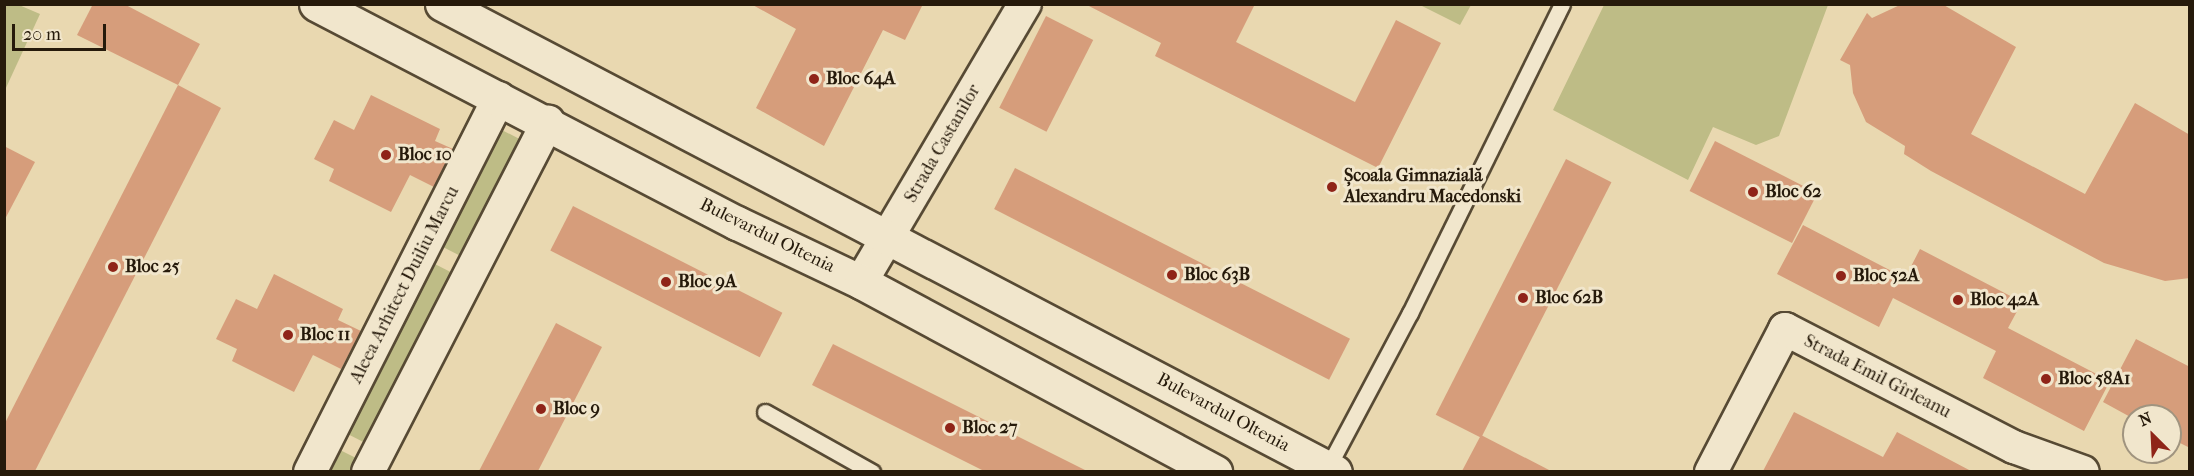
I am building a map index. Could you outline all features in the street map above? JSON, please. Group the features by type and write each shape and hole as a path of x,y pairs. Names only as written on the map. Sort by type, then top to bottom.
{"street":[{"name":"Bulevardul Oltenia","path":"316,4 548,122 737,223 861,282 1215,471"},
{"name":"Bulevardul Oltenia","path":"442,4 1331,470"},
{"name":"Strada Castanilor","path":"861,282 1025,4"},
{"name":"Aleea Arhitect Duiliu Marcu","path":"310,471 499,98"},
{"path":"368,471 548,122"},
{"name":"Strada Emil Gîrleanu","path":"1711,471 1785,329 2014,447 2083,471"}],"lane":[{"path":"1331,470 1562,4"},
{"path":"765,412 872,471"}],"shaded area":[{"path":"5,4 19,5 40,14 5,90"},
{"path":"1604,4 1828,5 1779,136 1756,145 1713,127 1688,180 1553,110"},
{"path":"1420,5 1471,5 1460,25"},
{"path":"496,127 527,143 468,260 437,244"},
{"path":"429,261 458,276 372,446 342,431"},
{"path":"334,447 362,461 357,471 321,472"}],"building":[{"path":"93,4 124,4 200,44 178,85 77,35"},
{"name":"Bloc 64A","path":"751,4 923,4 905,40 883,30 824,146 756,108 796,29"},
{"path":"1085,4 1255,4 1236,42 1355,102 1396,20 1441,43 1378,168 1155,56 1161,43"},
{"path":"1902,4 1942,4 2016,47 1971,134 2085,194 2135,103 2190,135 2190,278 2165,281 2104,263 1931,171 1904,154 1905,146 1866,122 1853,93 1850,65 1840,60 1867,13 1872,18"},
{"path":"1046,16 1093,40 1046,132 999,108"},
{"name":"Bloc 25","path":"178,85 221,108 35,471 4,471 4,425"},
{"name":"Bloc 10","path":"371,95 440,129 435,141 453,149 434,187 410,175 391,212 329,181 334,169 314,159 334,120 354,130"},
{"name":"Bloc 62","path":"1715,141 1817,193 1792,243 1690,191"},
{"path":"4,146 35,162 4,221"},
{"name":"Bloc 62B","path":"1566,159 1611,182 1481,438 1436,415"},
{"name":"Bloc 63B","path":"1015,168 1350,339 1329,380 994,209"},
{"name":"Bloc 9A","path":"573,206 782,313 760,357 550,251"},
{"path":"1803,225 1905,278 1920,249 2022,302 2008,328 2110,381 2084,431 1983,378 1996,351 1893,298 1879,327 1777,274"},
{"name":"Bloc 11","path":"274,274 343,309 338,320 361,331 341,369 313,355 294,392 232,361 237,349 216,339 236,299 257,309"},
{"name":"Bloc 9","path":"556,323 602,347 538,471 479,471"},
{"path":"2136,339 2190,367 2190,448 2182,444 2182,404 2122,404 2122,412 2103,402"},
{"name":"Bloc 27","path":"833,344 1087,471 984,471 812,385"},
{"path":"1794,412 1883,457 1897,432 1971,471 1763,471"},
{"path":"1481,435 1551,471 1462,471"}],"place":[{"name":"Bloc 64A","path":"814,79"},
{"name":"Bloc 10","path":"386,155"},
{"name":"Școala Gimnazială Alexandru Macedonski","path":"1332,187"},
{"name":"Bloc 62","path":"1753,192"},
{"name":"Bloc 25","path":"113,267"},
{"name":"Bloc 63B","path":"1172,275"},
{"name":"Bloc 52A","path":"1841,276"},
{"name":"Bloc 9A","path":"666,282"},
{"name":"Bloc 62B","path":"1523,298"},
{"name":"Bloc 42A","path":"1958,300"},
{"name":"Bloc 11","path":"288,335"},
{"name":"Bloc 58A1","path":"2046,379"},
{"name":"Bloc 9","path":"541,409"},
{"name":"Bloc 27","path":"950,428"}]}
